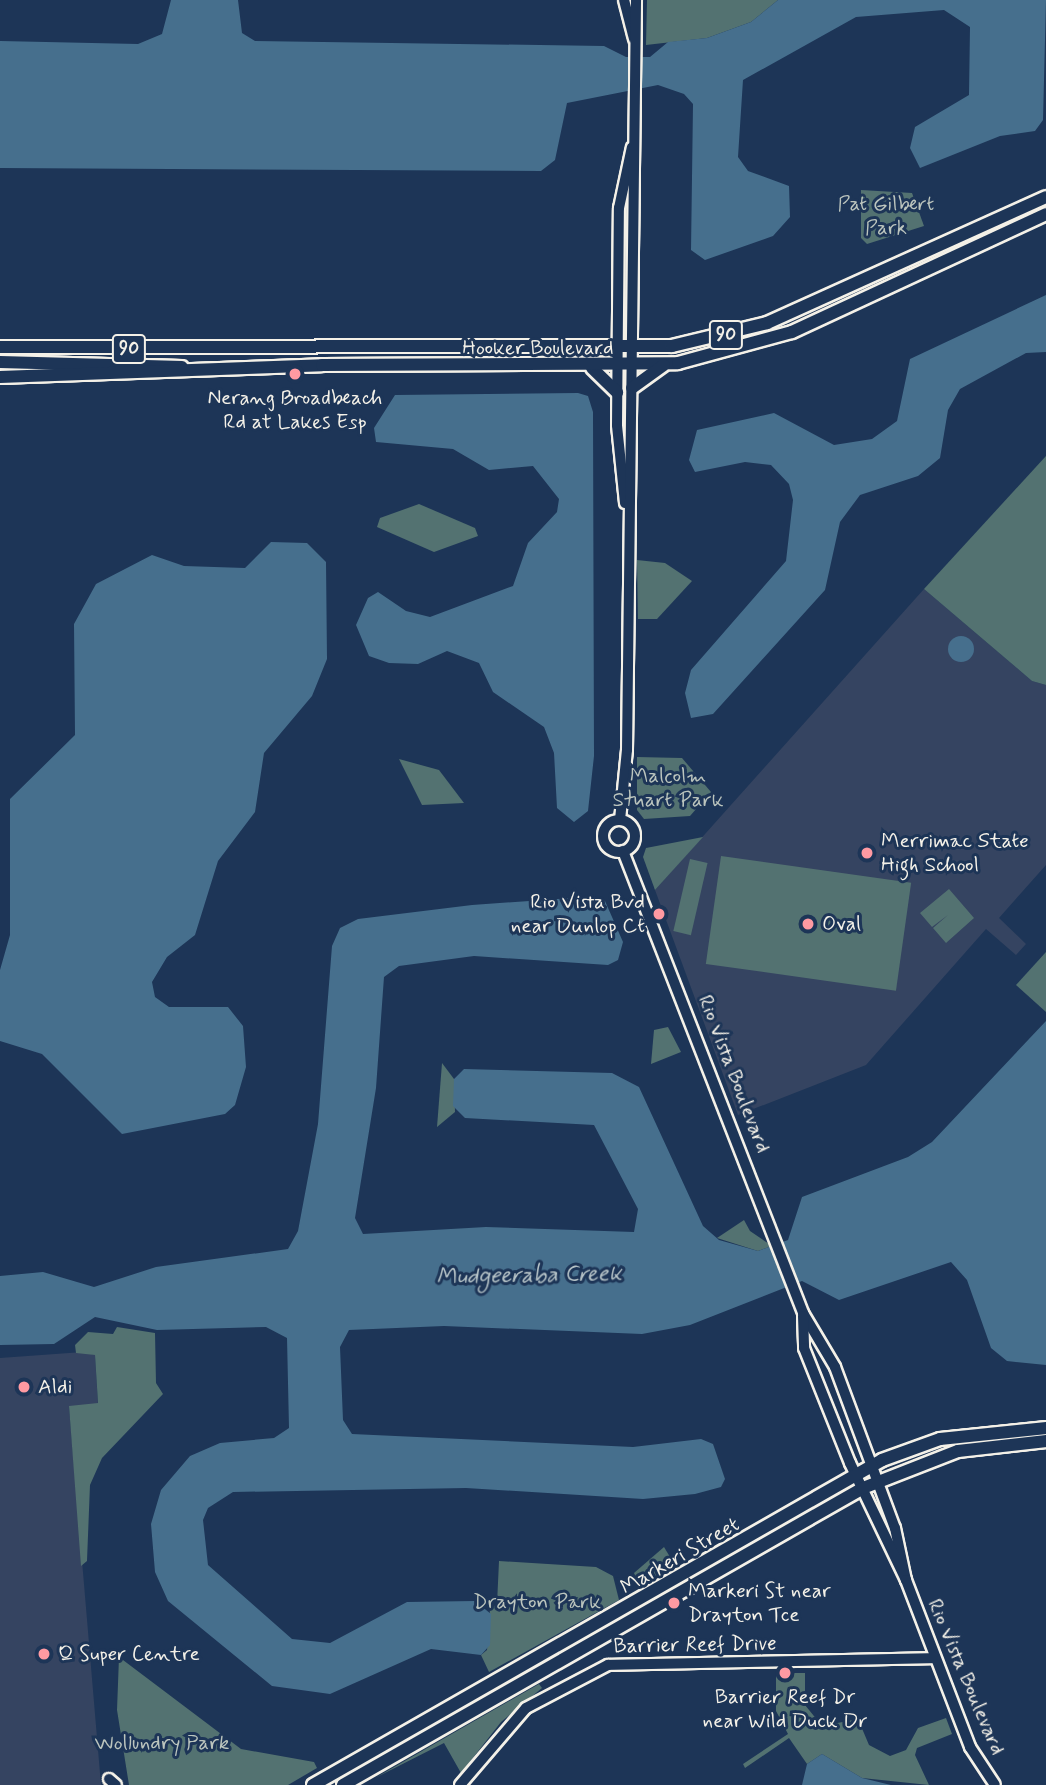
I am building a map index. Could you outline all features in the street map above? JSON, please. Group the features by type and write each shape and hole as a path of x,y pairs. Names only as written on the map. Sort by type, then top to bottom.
{"main road":[{"name":"Hooker Boulevard","path":"0,348 632,350 767,323 1046,197"},
{"name":"Hooker Boulevard","path":"0,377 365,366 592,368 664,365 792,332 1046,214"},
{"path":"365,348 365,366"},
{"path":"0,362 234,372"},
{"path":"632,388 664,365"},
{"path":"592,368 617,392"},
{"path":"0,383 38,377"},
{"name":"Markeri Street","path":"313,1785 872,1465 940,1439 1046,1428"},
{"name":"Markeri Street","path":"343,1785 863,1488 958,1451 1046,1441"}],"street":[{"path":"624,0 636,51"},
{"path":"620,820 605,829 604,841 623,851 635,834 620,820 632,388 636,0"},
{"path":"629,530 617,392 617,351 619,208 633,145"},
{"name":"Rio Vista Boulevard","path":"623,851 803,1313 835,1367 878,1481 906,1580 970,1747 995,1785"},
{"name":"Rio Vista Boulevard","path":"803,1313 804,1348 855,1476 906,1580"},
{"name":"Barrier Reef Drive","path":"460,1785 526,1708 608,1665 935,1658"}],"shaded area":[{"name":"Merrimac State High School","path":"924,589 1032,681 1046,685 1046,865 999,918 1026,944 1016,955 986,929 866,1065 738,1115 655,890"},
{"name":"Q Super Centre","path":"83,1352 95,1355 98,1404 69,1407 101,1785 0,1785 0,1358"}],"green space":[{"path":"647,0 778,0 751,22 707,38 646,45"},
{"name":"Pat Gilbert Park","path":"861,190 912,193 924,226 867,244 861,238"},
{"path":"1046,456 1046,685 1032,681 924,589"},
{"path":"419,504 475,528 478,536 434,552 377,527 380,518"},
{"path":"637,560 665,563 692,581 657,619 638,619"},
{"name":"Malcolm Stuart Park","path":"637,757 682,758 711,792 690,816 644,819 637,810"},
{"path":"399,759 439,770 464,803 422,805"},
{"path":"703,837 655,890 643,857 646,848"},
{"name":"Oval","path":"721,856 911,883 896,991 706,964"},
{"path":"690,859 708,863 691,935 673,931"},
{"path":"949,889 974,918 946,943 933,928 948,915 932,927 920,913"},
{"path":"1046,952 1046,1012 1016,985"},
{"path":"668,1027 681,1052 651,1064 654,1030"},
{"path":"442,1063 454,1079 455,1112 437,1127"},
{"path":"744,1220 750,1231 772,1246 758,1251 717,1238"},
{"path":"117,1327 155,1333 156,1383 163,1394 102,1458 90,1485 87,1561 81,1566 69,1406 98,1403 95,1355 76,1353 75,1345 88,1332 113,1334"},
{"path":"664,1547 676,1567 639,1584 634,1573"},
{"name":"Drayton Park","path":"499,1561 596,1567 613,1576 619,1600 489,1672 481,1655 487,1650 490,1609 497,1604"},
{"name":"Wollundry Park","path":"119,1657 241,1749 314,1762 317,1768 288,1785 129,1785 117,1710"},
{"path":"805,1673 805,1705 822,1726 858,1719 869,1745 890,1756 906,1750 918,1728 946,1718 952,1734 917,1748 915,1755 929,1785 862,1778 822,1754 807,1764 789,1738 745,1768 743,1764 788,1734 776,1711 776,1675"},
{"path":"539,1684 542,1688 501,1722 461,1773 444,1743 375,1778"}],"water":[{"path":"171,0 238,0 242,33 255,41 604,46 626,57 650,57 668,42 707,38 751,22 778,0 1046,0 1043,120 1035,131 1000,136 920,168 910,148 915,127 969,95 970,27 944,10 856,17 743,80 738,157 748,171 789,186 790,217 773,236 705,260 691,250 693,104 684,94 658,85 567,103 555,160 541,171 0,168 0,41 138,44 162,34"},
{"path":"1046,295 1046,352 1026,353 960,389 948,410 940,458 918,476 860,495 840,522 825,590 713,714 691,718 685,693 691,670 786,561 793,500 789,484 771,465 745,462 695,472 689,460 697,430 774,413 834,445 872,439 897,421 910,359"},
{"path":"578,393 588,396 593,412 594,756 588,811 574,822 557,808 554,753 544,727 493,692 479,663 447,651 418,664 389,663 369,656 356,625 368,598 378,592 406,611 430,617 513,586 528,543 557,512 559,499 533,466 489,470 453,449 376,442 374,428 395,395"},
{"path":"271,542 307,543 326,562 327,659 312,696 264,753 255,812 218,861 195,935 167,957 152,982 155,997 169,1007 228,1007 243,1026 246,1067 235,1105 225,1114 122,1134 42,1054 0,1041 0,970 10,935 10,799 75,735 74,624 96,584 152,555 184,566 245,568"},
{"path":"961,636 971,639 974,649 971,659 961,662 951,659 948,649 951,639"},
{"name":"Mudgeeraba Creek","path":"586,897 605,901 623,942 618,960 608,965 474,956 399,966 384,977 376,1088 355,1218 363,1234 486,1227 634,1232 638,1209 594,1125 465,1118 453,1106 454,1079 464,1069 612,1073 639,1087 703,1226 719,1240 758,1251 788,1240 802,1197 908,1157 932,1142 1046,1021 1046,1365 1007,1361 991,1348 967,1280 951,1262 839,1300 802,1281 690,1325 642,1334 444,1326 349,1330 340,1347 343,1420 352,1434 633,1447 701,1439 713,1444 725,1479 721,1487 695,1494 643,1499 466,1488 233,1492 208,1508 203,1520 208,1565 292,1639 330,1643 407,1602 475,1601 491,1614 490,1645 481,1655 431,1649 330,1694 272,1686 168,1601 155,1572 151,1524 161,1490 190,1456 220,1443 274,1438 289,1428 287,1338 266,1327 157,1330 95,1317 54,1344 0,1345 0,1276 43,1272 94,1287 156,1267 288,1249 298,1231 318,1124 332,946 340,928 358,919 472,905"},
{"path":"822,1754 862,1778 891,1785 802,1785 807,1764"}],"place":[{"name":"Nerang Broadbeach Rd at Lakes Esp","path":"295,374"},
{"name":"Merrimac State High School","path":"867,853"},
{"name":"Rio Vista Bvd near Dunlop Ct","path":"659,914"},
{"name":"Oval","path":"808,924"},
{"name":"Aldi","path":"24,1387"},
{"name":"Markeri St near Drayton Tce","path":"674,1603"},
{"name":"Q Super Centre","path":"44,1654"},
{"name":"Barrier Reef Dr near Wild Duck Dr","path":"785,1673"}]}
